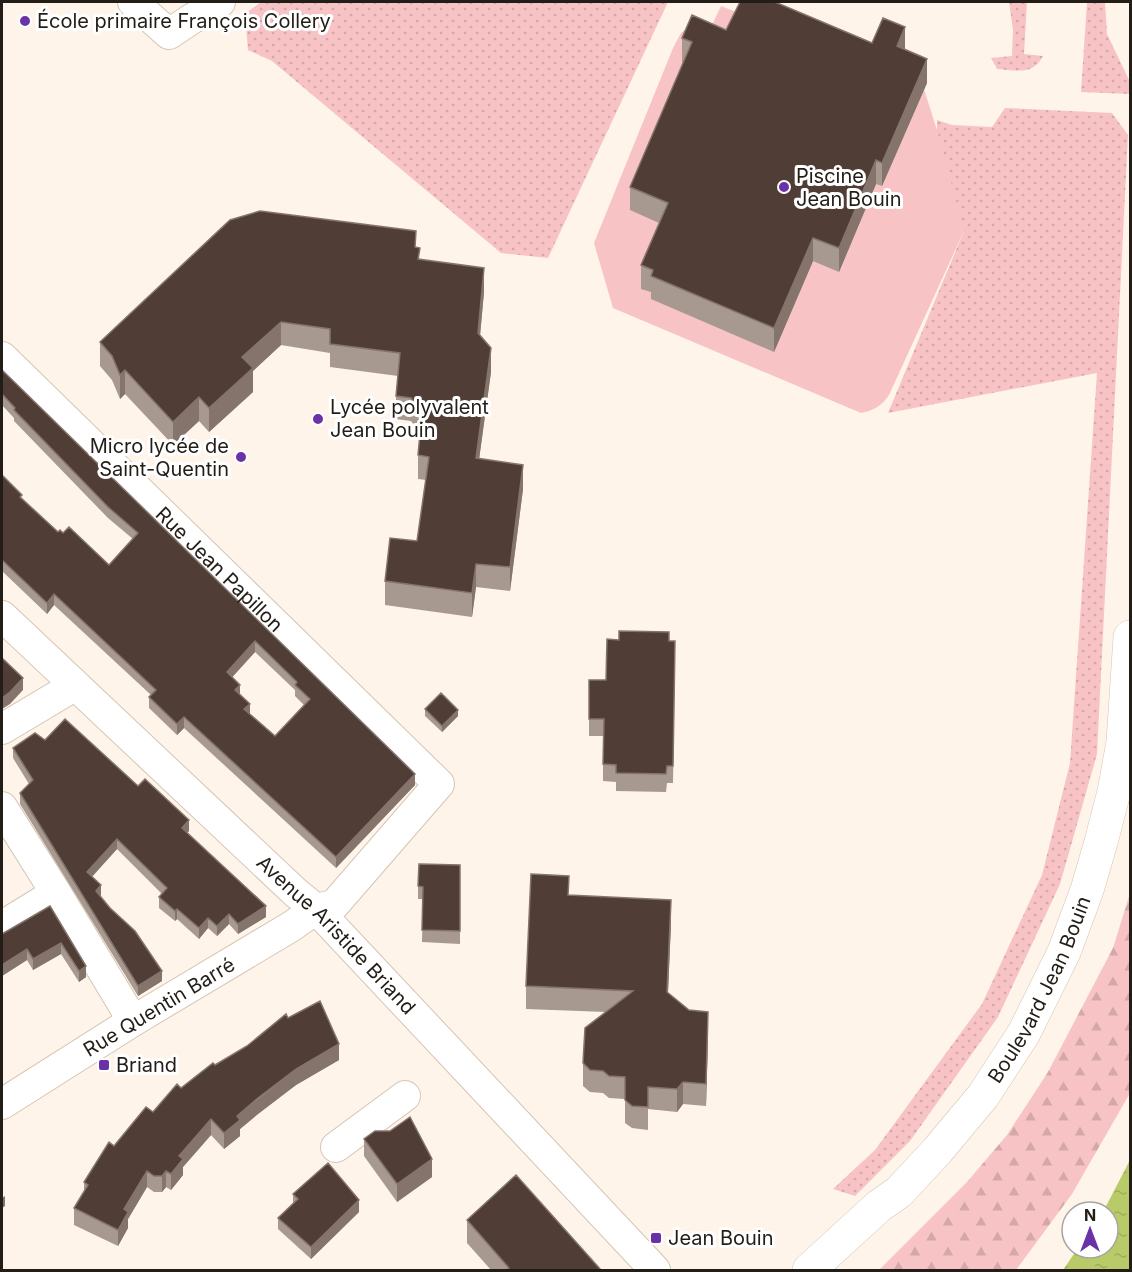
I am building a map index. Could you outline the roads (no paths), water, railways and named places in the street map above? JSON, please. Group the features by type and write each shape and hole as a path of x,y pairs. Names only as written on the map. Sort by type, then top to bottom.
{"street":[{"path":"133,2 169,34 220,2"},
{"name":"Rue Jean Papillon","path":"2,357 439,784"},
{"name":"Avenue Aristide Briand","path":"2,616 296,893 316,909 655,1270"},
{"name":"Boulevard Jean Bouin","path":"809,1270 879,1206 899,1192 937,1151 983,1096 1024,1033 1064,952 1087,890 1101,843 1114,792 1123,742 1131,637"},
{"path":"2,729 64,692 72,682"},
{"name":"Rue Quentin Barré","path":"2,1104 316,909 334,905 439,784"},
{"path":"2,807 133,1021"},
{"path":"2,926 56,892"},
{"path":"336,1148 405,1096"}],"water":[{"path":"1130,1160 1130,1270 1063,1270 1070,1260 1120,1260 1120,1200 1109,1200"}],"place":[{"name":"École primaire François Collery","path":"25,21"},
{"name":"Piscine Jean Bouin","path":"784,187"},
{"name":"Lycée polyvalent Jean Bouin","path":"318,419"},
{"name":"Micro lycée de Saint-Quentin","path":"241,457"},
{"name":"Briand","path":"104,1065"},
{"name":"Jean Bouin","path":"656,1238"}]}
